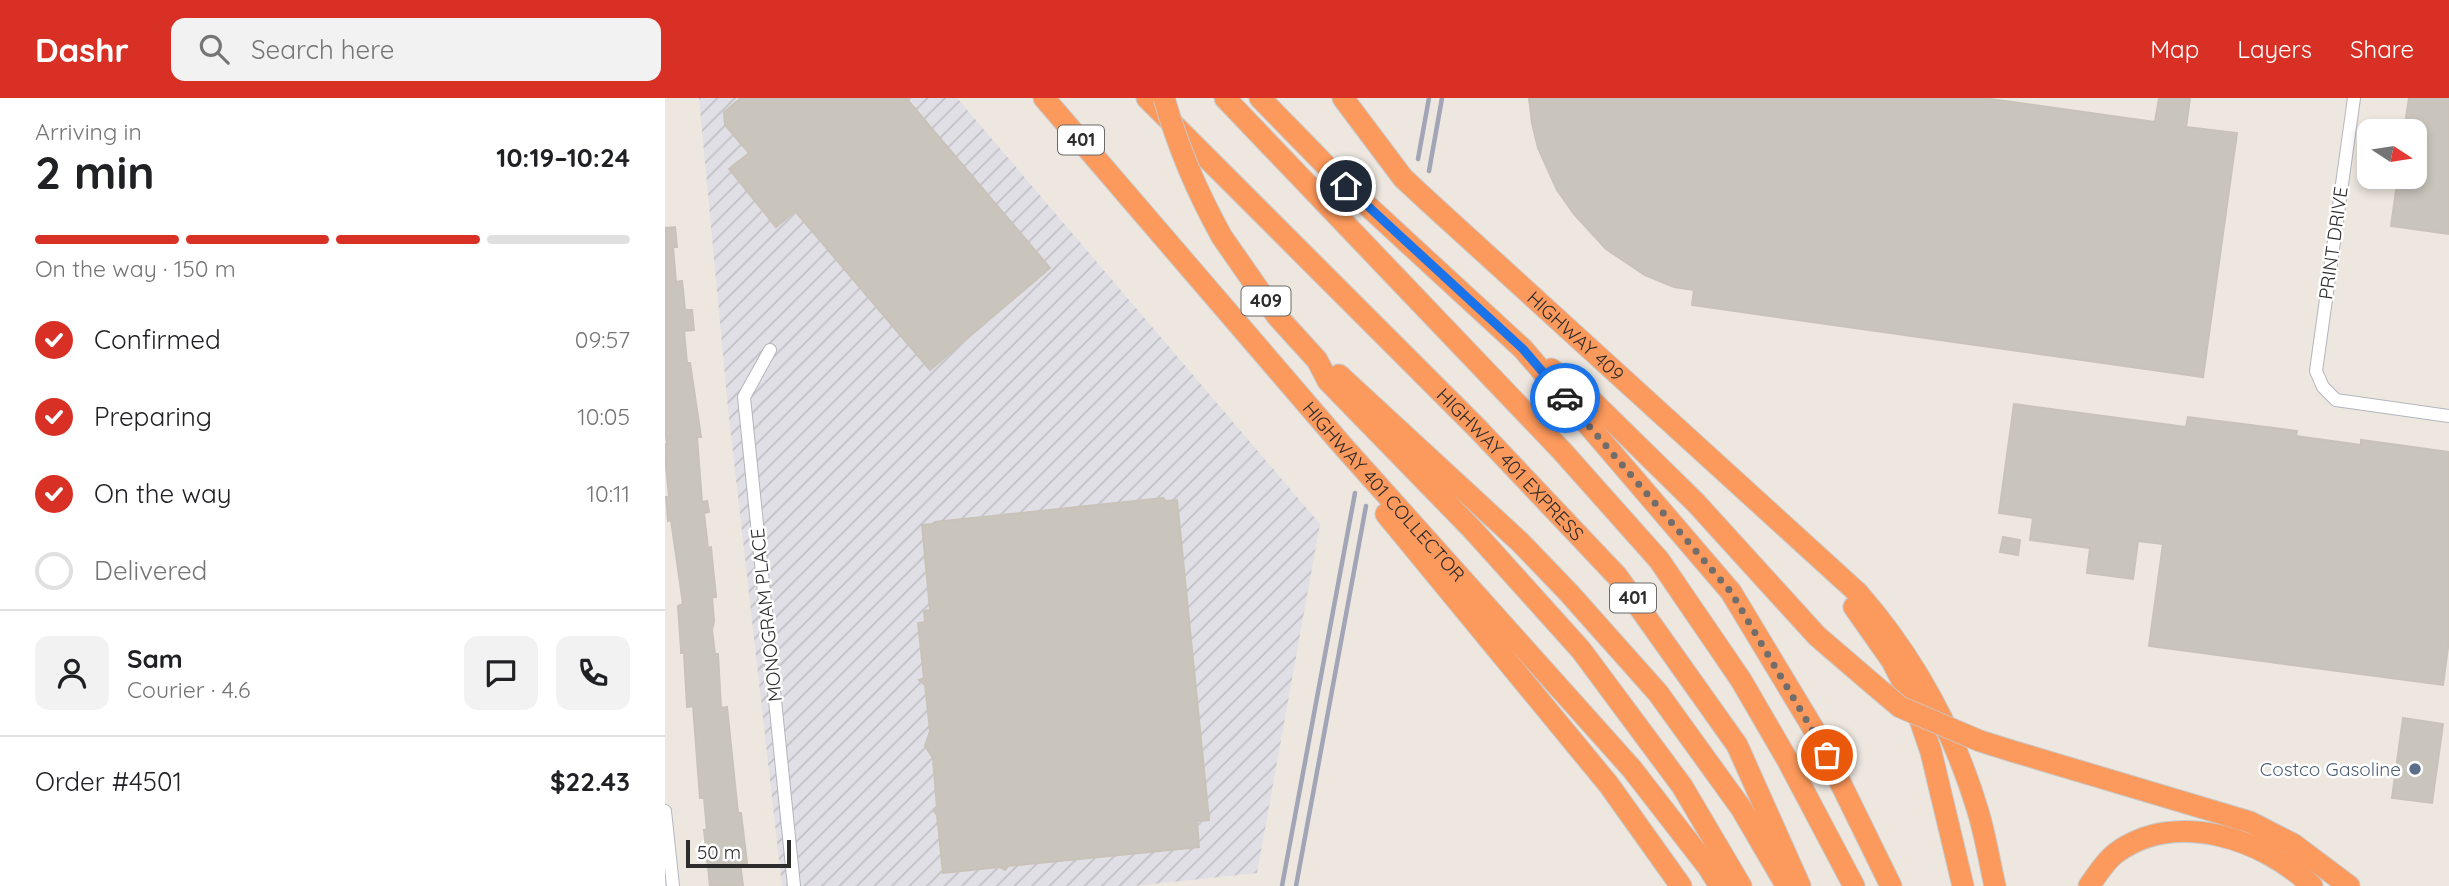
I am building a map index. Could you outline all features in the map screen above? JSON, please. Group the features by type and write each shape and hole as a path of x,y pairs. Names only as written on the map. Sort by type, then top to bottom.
{"highway":[{"name":"HIGHWAY 401 COLLECTOR","path":"1044,98 1375,482 1632,769 1720,886"},
{"name":"HIGHWAY 401 EXPRESS","path":"1147,98 1477,428 1617,576 1737,745 1800,886"},
{"name":"409","path":"1164,98 1176,142 1198,195 1222,237 1277,316 1317,360"},
{"name":"401","path":"1225,98 1562,451 1659,560 1741,680 1788,761 1854,886"},
{"path":"1260,98 1346,186 1523,349 1731,592 1816,733 1891,886"},
{"name":"HIGHWAY 409","path":"1343,98 1403,178 1823,564"},
{"path":"1523,349 1580,389 1696,503 1817,636 1900,706 1980,741 2250,822 2293,844 2349,886"},
{"path":"1317,360 1328,381 1473,530 1581,650 1682,786 1741,886"},
{"path":"1317,360 1335,371 1391,422 1520,542 1569,593 1658,693 1741,808 1787,886"},
{"path":"1375,482 1387,516 1609,785 1681,886"},
{"path":"1823,564 1892,661 1916,708 1931,752 1963,886"},
{"path":"1823,564 1857,593 1887,626 1919,675 1964,771 1977,808 1995,886"},
{"path":"2089,886 2115,854 2136,841 2167,832 2202,832 2230,839 2288,864 2312,886"}],"street":[{"name":"PRINT DRIVE","path":"2354,98 2316,371 2323,387 2336,400 2449,416"},
{"name":"MONOGRAM PLACE","path":"770,350 744,397 794,886"},
{"path":"665,811 673,886"}],"shaded area":[{"path":"699,98 957,98 1320,524 1257,873 1134,886 782,886 728,408"}],"building":[{"path":"741,98 906,98 1050,268 930,370 795,211 776,227 729,169 749,153 725,125 724,112"},
{"path":"1529,98 1983,98 2155,122 2159,98 2190,98 2186,127 2237,133 2203,377 1692,305 1694,290 1674,287 1645,275 1606,249 1574,214 1557,190 1538,148"},
{"path":"2409,98 2449,98 2449,234 2391,226 2396,189 2427,189 2427,119 2406,119"},
{"path":"675,227 677,247 673,247 676,282 682,281 685,310 692,310 694,330 684,331 687,363 690,363 701,437 697,437 702,502 707,501 709,512 704,513 708,548 711,547 716,597 712,597 712,630 715,654 718,654 721,708 727,707 738,813 741,813 747,863 740,863 743,886 710,886 704,830 707,830 704,798 700,798 693,706 687,707 684,653 681,653 678,606 683,604 671,520 668,521 666,497 669,497 665,456 665,228"},
{"path":"2014,404 2186,427 2188,417 2297,431 2296,436 2361,445 2361,440 2449,452 2449,640 2443,685 2149,646 2163,544 2138,541 2133,579 2087,573 2090,548 2030,540 2033,518 1999,513"},
{"path":"1163,498 1166,501 1177,500 1209,820 1197,821 1199,847 1008,866 1005,870 1000,867 943,873 937,815 934,811 937,808 933,758 925,746 930,731 925,685 919,680 924,678 918,623 925,622 924,611 930,610 922,525"},
{"path":"2003,537 2020,540 2018,555 2000,552"},
{"path":"2403,718 2443,724 2432,803 2392,798"}],"railway":[{"path":"1418,159 1429,98"},
{"path":"1429,171 1442,98"},
{"path":"1282,886 1355,493"},
{"path":"1296,886 1366,506"}],"way so far":[{"path":"1565,398 1731,592 1827,755"}],"place":[{"name":"Costco Gasoline","path":"2415,769"}],"route":[{"path":"1346,186 1523,349 1565,398"}]}
